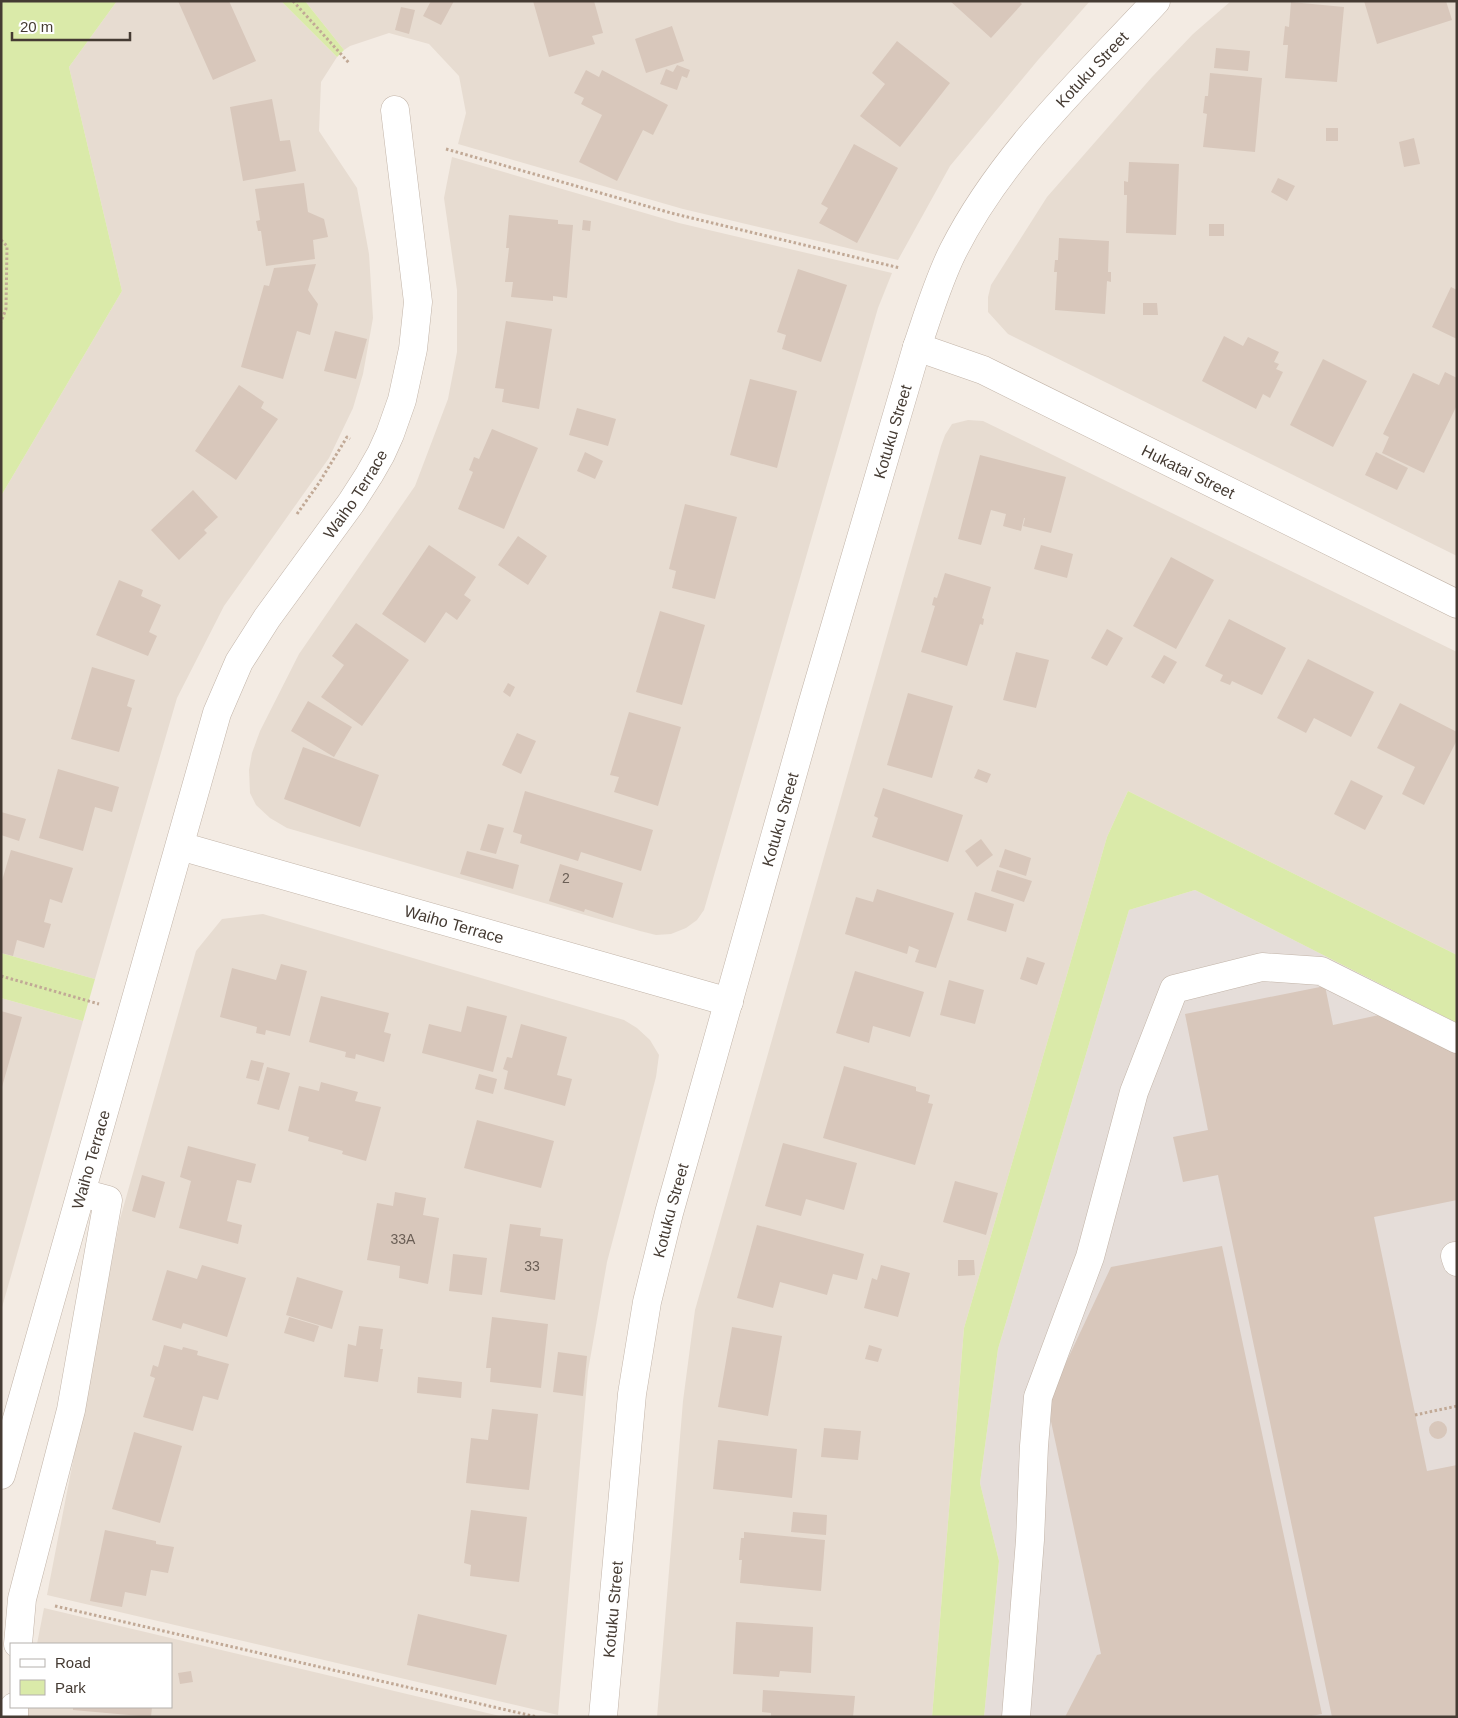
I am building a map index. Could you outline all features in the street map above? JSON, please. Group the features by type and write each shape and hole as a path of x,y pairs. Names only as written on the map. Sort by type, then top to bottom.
{"street":[{"name":"Kotuku Street","path":"603,1717 632,1394 647,1302 669,1213 870,504 917,347 936,291 953,252 980,205 1024,143 1156,1"},
{"name":"Waiho Terrace","path":"1,1475 217,713 239,662 267,618 365,482 381,454 402,400 413,349 418,302 395,110"},
{"name":"Hukatai Street","path":"917,347 983,370 1457,604"},
{"name":"Waiho Terrace","path":"180,846 729,1002"},
{"path":"1016,1717 1030,1540 1038,1397 1090,1257 1134,1092 1174,989 1262,967 1321,971 1457,1039"},
{"path":"18,1643 22,1599 71,1410 108,1200 82,1193"},
{"path":"1457,1256 1455,1256 1457,1262"}],"path":[{"path":"293,1 349,62"},
{"path":"446,149 671,214 900,268"},
{"path":"1,240 7,246 7,255 6,309 1,322"},
{"path":"1,976 103,1005"},
{"path":"1415,1415 1457,1406"},
{"path":"59,1607 537,1717"}],"shaded area":[{"path":"117,1 281,1 337,57 321,82 319,131 357,188 369,254 373,318 363,374 353,408 329,458 224,606 177,698 95,979 1,953 1,496 122,291 69,67"},
{"path":"305,1 1090,1 950,166 898,260 683,209 458,144 466,113 459,76 429,44 389,33 350,46 344,50"},
{"path":"1231,1 1457,1 1457,556 1008,334 988,312 988,297 991,285 1047,197 1152,77 1193,34"},
{"path":"452,157 679,223 892,273 878,308 704,910 697,920 686,928 671,934 656,935 640,931 287,828 270,818 256,805 250,793 249,770 252,753 260,731 299,654 415,486 448,399 457,352 457,290 444,198"},
{"path":"968,420 983,421 1457,652 1457,955 1128,791 1107,837 964,1328 932,1717 657,1717 683,1401 695,1310 941,446 952,424"},
{"path":"1195,890 1457,1023 1457,1717 984,1717 999,1561 980,1483 998,1349 1129,910"},
{"path":"263,914 624,1020 637,1028 650,1040 659,1055 656,1077 607,1262 588,1371 558,1715 47,1595 120,1219 196,951 222,919"},
{"path":"1,998 83,1021 1,1311"},
{"path":"44,1608 504,1717 23,1717 25,1708 172,1708 172,1643 37,1643"}],"green space":[{"path":"1,1 117,1 69,67 122,291 1,496"},
{"path":"281,1 305,1 344,50 337,57"},
{"path":"1128,791 1457,955 1457,1023 1195,890 1129,910 998,1349 980,1483 999,1561 984,1717 932,1717 964,1328 1107,837"},
{"path":"1,953 95,979 83,1021 1,998"}],"building":[{"path":"178,1 229,1 256,61 213,80"},
{"path":"431,1 454,1 441,25 423,16"},
{"path":"533,1 594,1 603,33 592,36 595,44 549,57"},
{"path":"950,1 1019,1 1022,4 991,38"},
{"path":"1364,1 1446,1 1452,20 1377,44"},
{"path":"1291,2 1344,7 1337,82 1285,78 1288,45 1283,45 1285,26 1289,27"},
{"path":"401,7 415,10 409,34 395,30"},
{"path":"672,26 684,61 646,73 635,39"},
{"path":"897,41 950,83 900,147 860,116 885,84 872,73"},
{"path":"1216,48 1250,51 1248,71 1214,68"},
{"path":"677,65 690,70 687,78 682,76 677,90 660,84 666,69 673,72"},
{"path":"586,70 599,77 602,70 668,105 653,135 643,130 617,181 579,162 602,115 581,104 584,98 574,93"},
{"path":"1210,73 1262,78 1255,152 1203,147 1207,114 1203,113 1205,96 1208,96"},
{"path":"272,99 280,141 290,140 296,171 243,181 230,107"},
{"path":"1326,128 1338,128 1338,141 1326,141"},
{"path":"1414,138 1420,164 1404,167 1399,142"},
{"path":"854,144 898,168 857,243 819,223 828,208 821,204"},
{"path":"1129,162 1179,164 1176,235 1126,233 1127,195 1124,195 1124,181 1128,182"},
{"path":"1278,178 1295,186 1287,201 1271,192"},
{"path":"304,183 308,212 324,219 328,237 313,240 315,259 266,266 261,231 258,231 256,221 260,220 255,189"},
{"path":"509,215 558,220 558,224 573,225 567,298 553,296 553,301 511,297 513,282 505,282 509,248 506,248"},
{"path":"583,220 591,221 590,231 582,230"},
{"path":"1209,224 1224,224 1224,236 1209,236"},
{"path":"1059,238 1109,241 1108,272 1111,272 1111,282 1107,281 1105,314 1055,310 1057,272 1054,272 1055,260 1058,260"},
{"path":"316,264 308,290 318,304 310,335 297,331 283,379 241,367 264,285 269,286 274,268"},
{"path":"798,269 847,285 821,362 782,349 786,335 777,332"},
{"path":"1451,287 1457,290 1457,339 1432,327"},
{"path":"1143,303 1157,303 1158,315 1143,315"},
{"path":"506,321 552,329 539,409 502,402 504,389 495,388"},
{"path":"335,331 367,339 356,379 324,371"},
{"path":"1224,336 1243,346 1248,337 1279,352 1274,362 1279,364 1276,369 1283,372 1270,398 1263,394 1256,409 1202,381"},
{"path":"1323,359 1367,381 1333,447 1290,425"},
{"path":"1445,372 1457,378 1457,405 1424,473 1382,453 1389,437 1383,434 1413,373 1439,385"},
{"path":"750,379 797,391 777,468 730,455"},
{"path":"239,385 264,402 261,408 278,419 236,480 195,451"},
{"path":"577,408 616,419 608,446 569,435"},
{"path":"492,429 538,448 504,529 458,509 473,472 469,470 474,457 479,459"},
{"path":"585,452 603,461 595,479 577,471"},
{"path":"1376,452 1408,468 1397,490 1365,475"},
{"path":"980,455 1066,477 1051,533 1023,526 1025,518 1021,531 1003,526 1006,514 991,510 981,545 958,539"},
{"path":"193,490 218,517 204,530 207,533 179,560 151,530"},
{"path":"685,504 737,517 715,599 672,588 676,571 669,569"},
{"path":"518,536 547,556 528,585 498,565"},
{"path":"429,545 476,577 464,595 471,600 457,620 446,612 425,643 382,614"},
{"path":"1041,545 1073,554 1067,578 1034,569"},
{"path":"1171,557 1214,580 1176,649 1133,626"},
{"path":"945,573 991,587 982,618 984,619 983,625 980,624 967,666 921,652 935,606 932,605 934,597 937,598"},
{"path":"119,580 143,590 141,596 161,605 149,632 157,636 148,656 96,635"},
{"path":"660,611 705,625 682,705 636,692"},
{"path":"1229,619 1286,648 1262,695 1232,681 1230,685 1220,681 1223,675 1205,666"},
{"path":"356,623 409,660 362,726 321,697 344,665 332,656"},
{"path":"1107,629 1123,638 1107,666 1091,658"},
{"path":"1016,652 1049,660 1036,708 1003,700"},
{"path":"1164,655 1177,662 1164,684 1151,677"},
{"path":"1308,659 1374,692 1351,737 1314,718 1306,733 1277,718"},
{"path":"92,667 135,680 127,706 132,708 119,752 71,739"},
{"path":"508,683 515,687 510,697 503,692"},
{"path":"908,693 953,706 932,778 887,765"},
{"path":"308,701 352,727 334,757 291,731"},
{"path":"1400,703 1457,732 1457,740 1424,805 1402,794 1415,767 1377,748"},
{"path":"629,712 681,727 658,806 614,792 619,777 610,775"},
{"path":"517,733 536,741 521,774 502,765"},
{"path":"303,747 379,775 360,827 284,799"},
{"path":"58,769 119,787 112,812 95,807 83,851 39,838"},
{"path":"978,769 991,774 987,783 974,778"},
{"path":"1351,780 1383,796 1365,830 1334,814"},
{"path":"883,788 963,815 948,862 872,837 878,818 874,816"},
{"path":"525,791 653,830 641,871 581,852 578,861 520,843 522,835 513,832"},
{"path":"1,812 26,819 19,841 1,835"},
{"path":"488,824 504,828 496,854 480,850"},
{"path":"981,839 993,855 977,867 965,851"},
{"path":"1005,849 1031,858 1026,876 999,867"},
{"path":"11,850 73,868 62,903 50,899 44,922 51,924 44,948 17,940 13,956 1,953 1,884"},
{"path":"467,851 519,865 513,889 460,874"},
{"path":"560,864 623,883 613,918 585,909 584,912 549,901"},
{"path":"997,870 1032,881 1024,902 991,891"},
{"path":"877,889 954,913 936,968 915,962 919,950 909,946 907,954 845,934 856,897 873,902"},
{"path":"975,892 1014,904 1006,932 967,920"},
{"path":"1027,957 1045,963 1037,985 1020,979"},
{"path":"281,964 307,971 290,1036 266,1030 265,1035 256,1033 257,1027 220,1017 232,968 276,980"},
{"path":"855,971 924,992 910,1037 873,1026 869,1043 836,1033"},
{"path":"949,980 984,990 975,1024 940,1015"},
{"path":"1325,986 1333,1025 1388,1013 1457,1050 1457,1200 1374,1217 1427,1471 1457,1465 1457,1717 1332,1717 1218,1175 1183,1182 1173,1137 1208,1130 1185,1014"},
{"path":"321,996 389,1013 384,1032 391,1034 384,1062 356,1054 355,1059 345,1057 346,1052 309,1042"},
{"path":"467,1006 507,1016 493,1072 422,1053 429,1024 461,1032"},
{"path":"1,1011 22,1017 2,1087 1,1087"},
{"path":"521,1024 567,1037 557,1075 572,1079 565,1106 504,1089 508,1071 503,1069 507,1057 512,1058"},
{"path":"251,1060 264,1063 259,1081 246,1078"},
{"path":"844,1066 916,1087 916,1091 930,1095 928,1103 933,1104 915,1165 823,1138"},
{"path":"267,1067 290,1073 279,1110 257,1104"},
{"path":"479,1074 497,1079 493,1094 475,1089"},
{"path":"321,1082 358,1092 355,1101 381,1107 366,1161 342,1154 343,1151 308,1141 309,1137 288,1131 299,1086 319,1091"},
{"path":"477,1120 554,1141 541,1188 464,1168"},
{"path":"783,1143 857,1163 844,1210 806,1199 801,1216 765,1206"},
{"path":"188,1146 256,1164 251,1183 237,1180 227,1221 242,1225 238,1244 179,1228 191,1181 180,1177"},
{"path":"142,1175 165,1182 155,1218 132,1211"},
{"path":"955,1181 998,1193 986,1235 943,1222"},
{"path":"395,1192 426,1198 423,1215 439,1218 428,1284 399,1278 400,1266 367,1260 377,1203 393,1206"},
{"path":"510,1224 541,1228 540,1236 563,1239 555,1300 500,1292"},
{"path":"757,1225 864,1254 857,1280 833,1274 827,1295 780,1282 773,1308 737,1298"},
{"path":"1222,1246 1322,1714 1306,1717 1065,1717 1097,1655 1101,1654 1047,1403 1111,1267"},
{"path":"453,1254 487,1258 482,1295 449,1291"},
{"path":"958,1260 974,1260 975,1275 958,1276"},
{"path":"202,1265 246,1278 227,1337 183,1323 181,1329 152,1320 167,1270 197,1279"},
{"path":"881,1265 910,1273 898,1317 864,1308 872,1278 877,1280"},
{"path":"297,1277 343,1291 332,1329 286,1315"},
{"path":"289,1317 319,1326 314,1342 284,1333"},
{"path":"492,1317 548,1324 541,1388 490,1382 491,1368 486,1368"},
{"path":"359,1326 383,1329 380,1349 383,1349 378,1382 344,1377 348,1344 356,1346"},
{"path":"732,1327 782,1336 768,1416 718,1407"},
{"path":"164,1345 182,1350 183,1347 198,1351 197,1355 229,1364 218,1400 203,1396 193,1431 143,1417 155,1378 150,1376 153,1365 158,1367"},
{"path":"869,1345 882,1349 878,1362 865,1359"},
{"path":"558,1352 587,1356 583,1396 553,1392"},
{"path":"418,1377 462,1382 461,1398 417,1393"},
{"path":"492,1409 538,1414 529,1490 466,1483 471,1438 488,1440"},
{"path":"1438,1421 1444,1424 1447,1430 1444,1436 1438,1439 1432,1436 1429,1430 1432,1424"},
{"path":"824,1428 861,1431 858,1460 821,1457"},
{"path":"134,1432 182,1446 160,1523 112,1509"},
{"path":"718,1440 797,1449 792,1498 713,1489"},
{"path":"471,1510 527,1517 519,1582 470,1576 471,1565 464,1563"},
{"path":"793,1512 827,1515 826,1535 791,1532"},
{"path":"105,1530 156,1541 156,1544 174,1547 168,1573 151,1570 146,1596 125,1592 122,1607 90,1601"},
{"path":"744,1532 825,1540 821,1591 740,1583 742,1560 739,1560 741,1538 744,1538"},
{"path":"418,1614 507,1635 496,1685 407,1665"},
{"path":"736,1622 813,1627 811,1673 780,1671 779,1677 733,1674"},
{"path":"191,1671 193,1682 180,1684 178,1673"},
{"path":"763,1690 855,1696 853,1717 771,1717 771,1713 762,1712"},
{"path":"73,1708 152,1708 151,1717 73,1710"}]}
